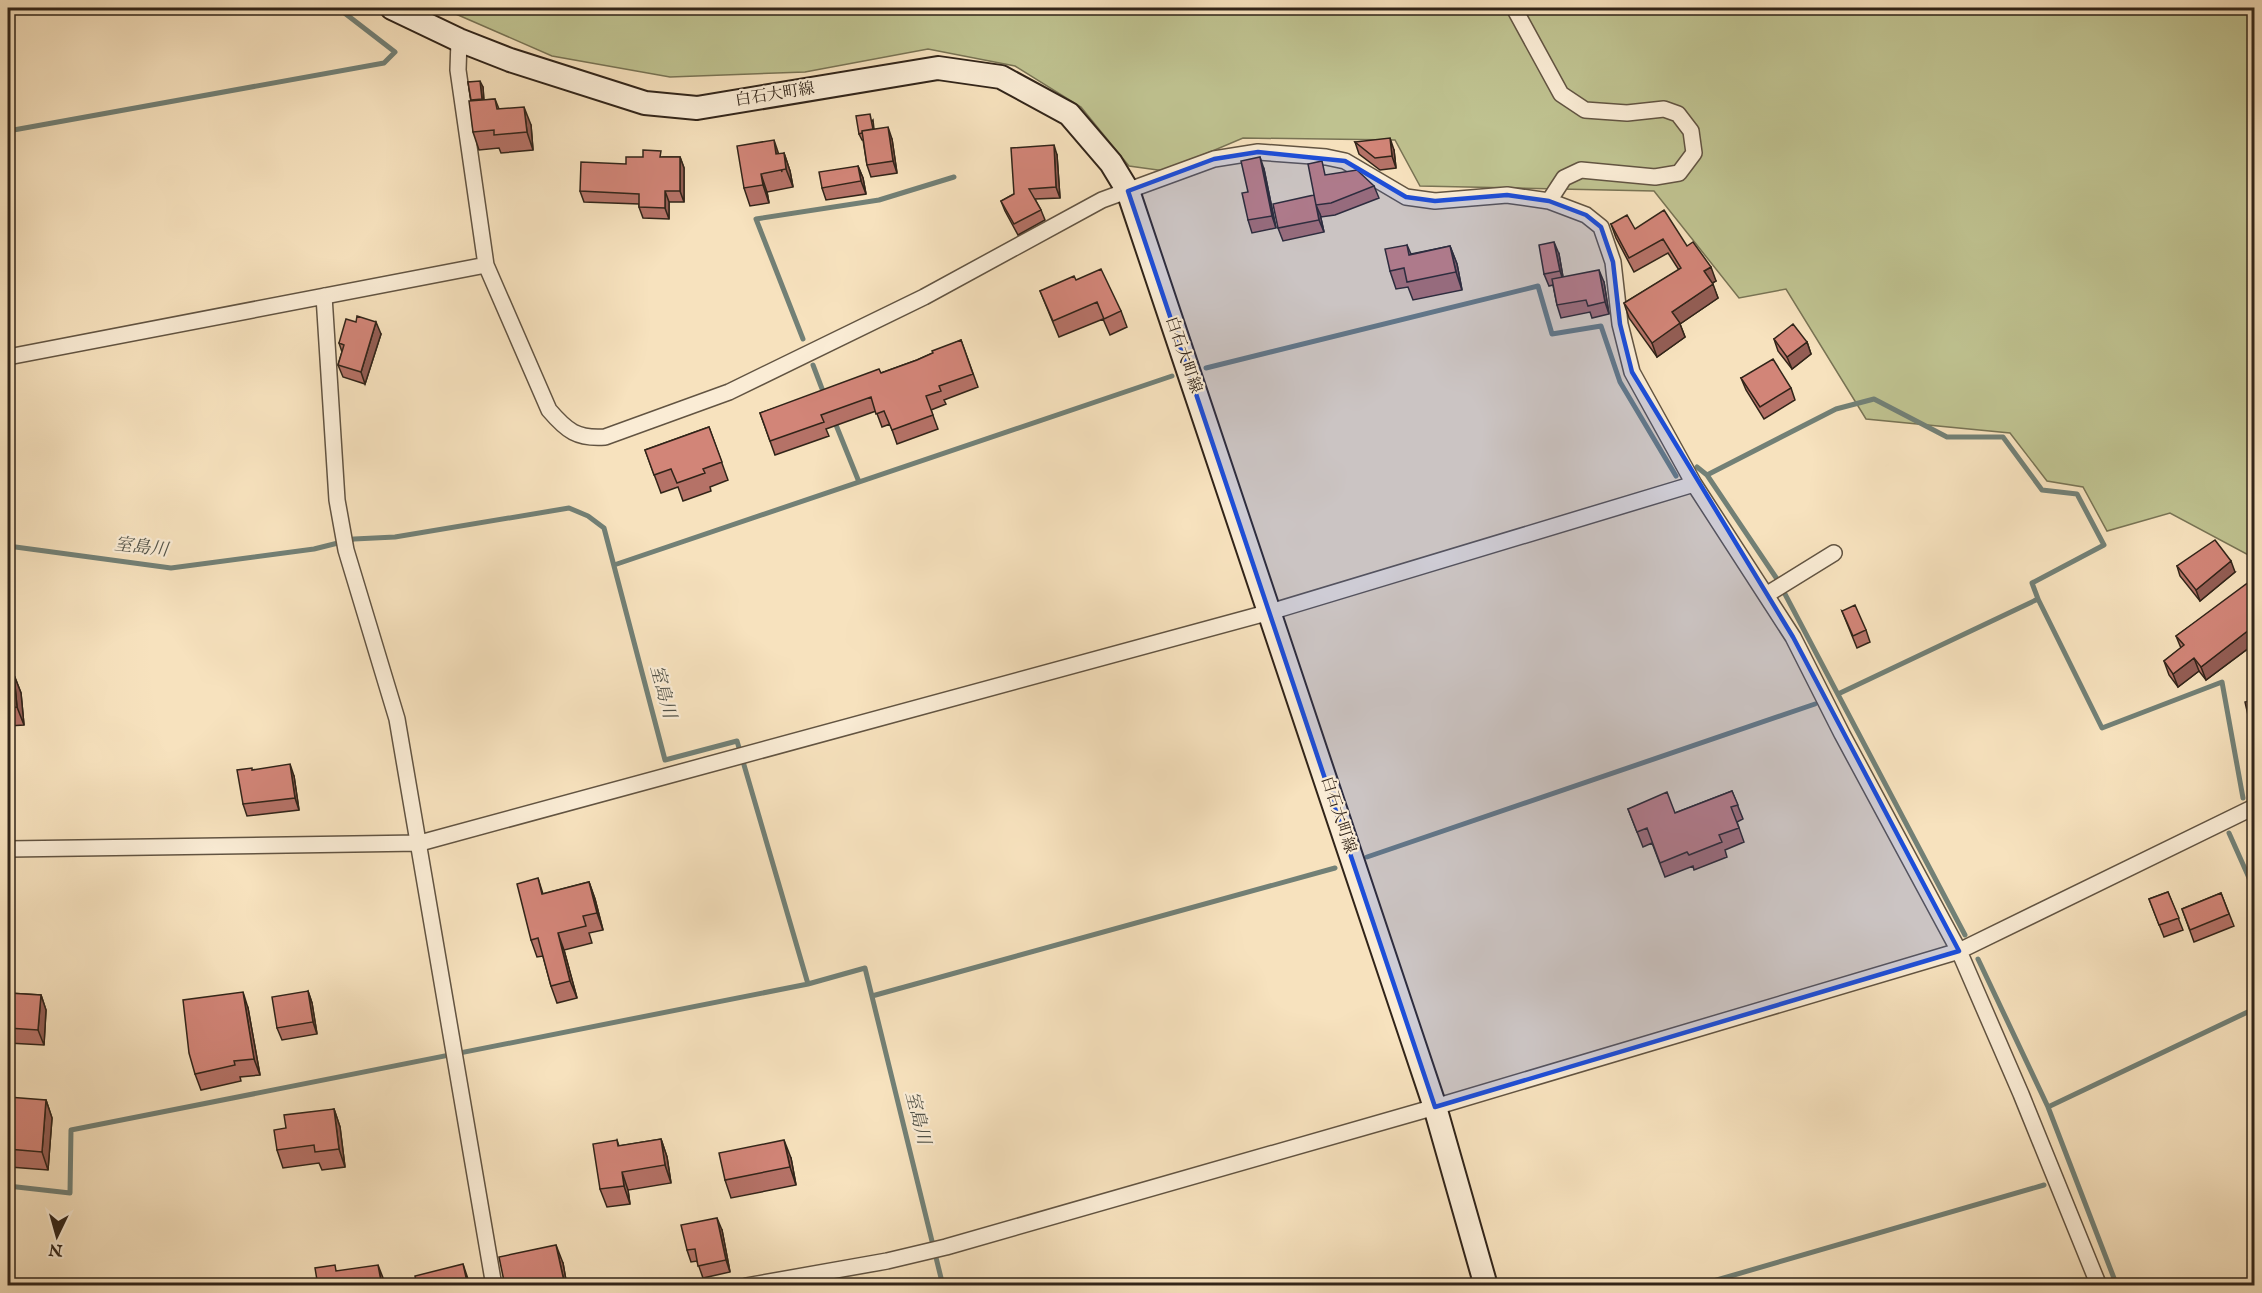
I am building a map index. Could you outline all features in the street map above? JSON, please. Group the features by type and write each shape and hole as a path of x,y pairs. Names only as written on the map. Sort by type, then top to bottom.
{"main road":[{"name":"白石大町線","path":"392,8 459,40 510,60 645,103 696,108 938,68 1001,77 1069,114 1111,163 1128,191 1270,612 1435,1107 1486,1286"}],"street":[{"path":"1514,8 1561,94 1585,110 1627,112 1664,109 1678,114 1691,131 1694,153 1679,173 1655,177 1581,170 1564,178 1549,201"},
{"path":"459,40 458,70 486,265 549,410 563,427 586,438 606,437 729,392 924,297 1101,200 1214,159 1258,152 1326,157 1346,161 1406,197 1435,201 1507,195 1549,201 1586,215 1601,227 1613,262 1620,324 1632,372 1694,484 1776,589 1793,637 1842,734 1959,951 2099,1286"},
{"path":"8,357 486,265"},
{"path":"324,296 337,500 346,550 397,719 494,1286"},
{"path":"8,849 420,843 1270,612 1694,484"},
{"path":"1776,589 1834,553"},
{"path":"746,1286 887,1261 946,1247 1435,1107 1959,951 2254,807"}],"highlighted area":[{"path":"1258,152 1345,161 1406,197 1435,201 1507,195 1549,201 1586,215 1601,227 1613,262 1620,324 1632,372 1793,637 1959,951 1435,1107 1128,191 1214,159"}],"green space":[{"path":"442,8 2254,8 2254,558 2170,513 2107,531 2083,487 2047,481 2010,433 1866,419 1786,289 1739,298 1654,191 1420,186 1395,140 1243,138 1165,171 1129,166 1081,107 1015,66 928,49 805,72 670,77 552,56"}],"building":[{"path":"480,81 482,99 471,100 468,82"},
{"path":"495,99 497,109 524,107 527,132 494,135 494,130 473,132 469,101"},
{"path":"870,114 873,129 862,131 859,134 856,116"},
{"path":"888,127 893,161 867,165 862,131"},
{"path":"1390,138 1392,156 1375,158 1355,142"},
{"path":"774,140 776,154 784,153 786,169 761,174 763,185 744,188 737,146"},
{"path":"1054,145 1056,187 1029,189 1041,210 1014,224 1001,201 1014,194 1011,148"},
{"path":"643,150 661,151 660,157 680,157 680,191 665,191 665,208 639,207 639,194 580,191 581,162 626,164 626,157 643,157"},
{"path":"1260,157 1272,216 1248,220 1242,193 1248,192 1241,161"},
{"path":"1322,161 1325,175 1357,170 1374,186 1331,203 1316,205 1308,164"},
{"path":"858,166 861,181 822,188 819,172"},
{"path":"1314,195 1319,220 1278,228 1273,204"},
{"path":"1664,210 1687,246 1693,242 1711,267 1704,271 1713,284 1672,312 1680,323 1652,343 1624,303 1681,268 1663,239 1629,258 1611,224 1627,215 1635,229"},
{"path":"1554,242 1560,271 1544,274 1539,245"},
{"path":"1407,245 1409,255 1450,246 1456,272 1407,282 1404,268 1390,271 1385,249"},
{"path":"1101,269 1121,311 1104,319 1097,302 1053,321 1040,291 1074,276 1076,280"},
{"path":"1599,270 1605,302 1588,306 1586,300 1557,305 1552,279"},
{"path":"357,316 376,322 361,372 338,365 344,345 339,343 346,319 356,322"},
{"path":"1793,324 1807,342 1787,357 1774,339"},
{"path":"961,340 973,374 939,386 941,391 926,396 933,415 892,430 884,411 876,414 871,397 821,415 824,422 770,441 760,413 879,369 881,373 917,360 933,353 932,351"},
{"path":"1773,359 1791,388 1760,407 1741,378"},
{"path":"709,427 722,462 703,469 705,473 677,483 671,469 654,475 645,450"},
{"path":"2215,540 2231,561 2196,590 2177,566"},
{"path":"2253,579 2254,626 2201,667 2194,658 2173,674 2164,661 2184,645 2176,636"},
{"path":"1855,605 1866,630 1853,636 1842,611"},
{"path":"14,675 17,707 8,708 8,676"},
{"path":"2254,700 2254,713 2248,715 2245,702"},
{"path":"2254,761 2254,778 2251,762"},
{"path":"290,764 295,798 243,804 237,770"},
{"path":"1732,791 1738,805 1731,807 1739,828 1719,835 1722,842 1660,863 1647,828 1637,832 1628,809 1667,792 1675,813"},
{"path":"538,878 542,894 589,882 597,913 583,916 586,926 558,933 570,981 551,986 538,938 531,940 517,884"},
{"path":"2168,892 2179,918 2159,925 2149,899"},
{"path":"2221,893 2229,914 2190,930 2182,909"},
{"path":"308,991 313,1022 277,1028 272,997"},
{"path":"243,992 254,1059 234,1061 235,1065 195,1074 189,1053 183,1000"},
{"path":"8,993 41,995 38,1030 8,1028"},
{"path":"8,1097 46,1100 42,1152 8,1149"},
{"path":"334,1109 339,1149 315,1152 314,1145 277,1150 274,1130 286,1128 284,1115"},
{"path":"661,1139 665,1165 622,1172 624,1186 600,1189 593,1144 617,1140 618,1146"},
{"path":"784,1140 790,1167 725,1180 719,1153"},
{"path":"717,1218 726,1260 698,1266 695,1249 687,1250 681,1225"},
{"path":"556,1245 564,1281 544,1286 505,1286 499,1257"},
{"path":"463,1264 468,1286 417,1286 415,1276"},
{"path":"335,1265 336,1271 378,1265 382,1286 318,1286 315,1268"}],"waterway":[{"path":"8,131 384,63 395,52 338,8"},
{"path":"803,339 756,219 879,200 954,177"},
{"path":"1206,368 1538,286 1552,334 1601,326 1620,382 1676,476"},
{"path":"813,365 824,394"},
{"path":"614,565 1172,376"},
{"path":"1707,475 1836,409 1874,399 1947,437 2003,437 2042,490 2077,494 2104,545 2032,583 2038,599"},
{"path":"834,420 859,482"},
{"path":"1697,467 1707,475 1777,579 1965,935"},
{"name":"室島川","path":"8,546 171,568 314,549 354,539 395,537 569,508 588,516 604,528 665,760 737,741 808,984 865,968 943,1286"},
{"path":"1838,694 2038,599 2102,728 2222,682 2243,798"},
{"path":"1367,857 1815,704"},
{"path":"2229,833 2254,889"},
{"path":"872,996 1335,868"},
{"path":"1978,959 2048,1107"},
{"path":"8,1186 70,1193 71,1130 808,984"},
{"path":"2117,1286 2048,1107 2254,1009"},
{"path":"1696,1286 2044,1185"}]}
